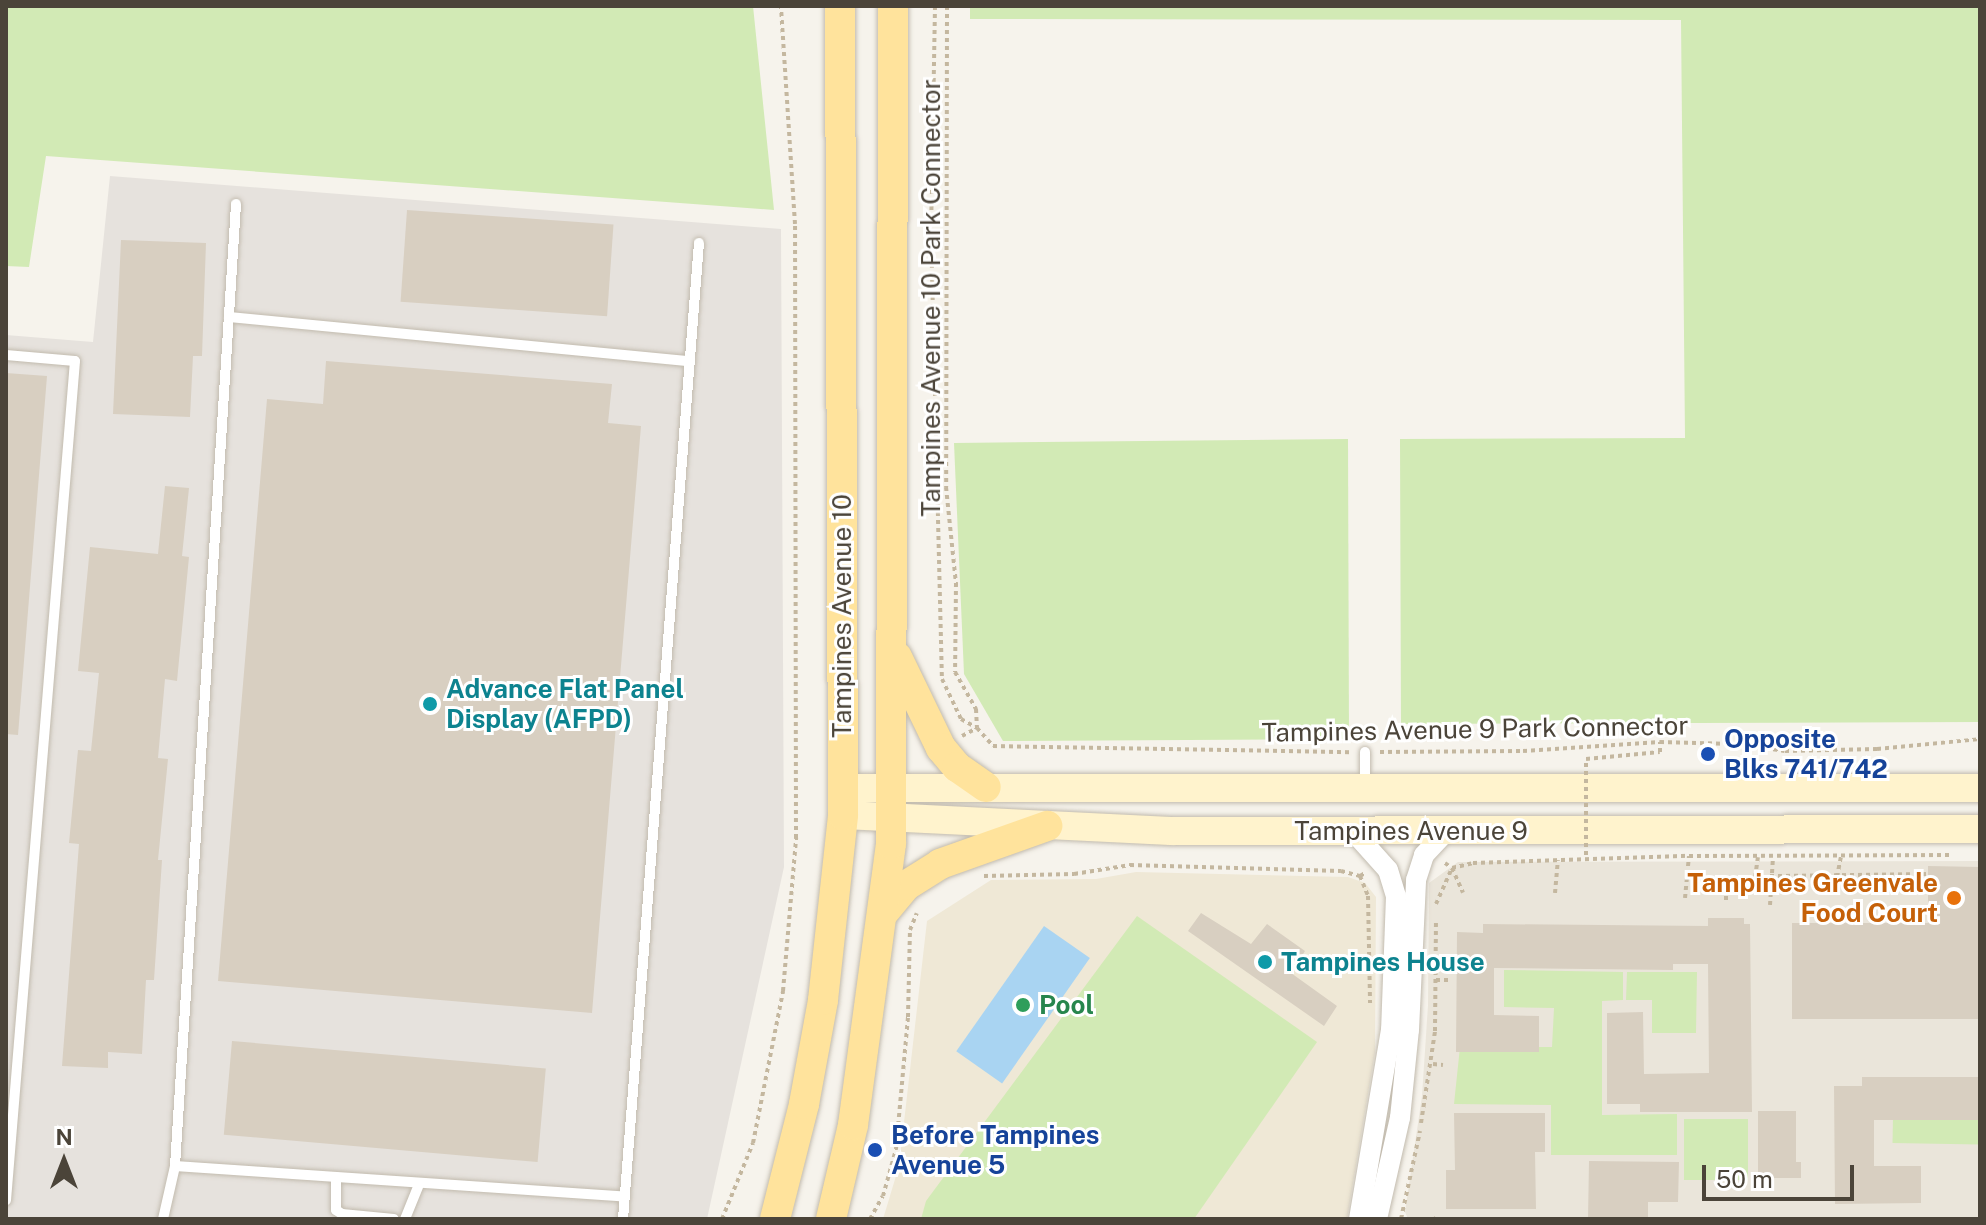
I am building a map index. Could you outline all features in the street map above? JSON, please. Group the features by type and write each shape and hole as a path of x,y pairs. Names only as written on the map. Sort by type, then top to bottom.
{"main road":[{"name":"Tampines Avenue 10","path":"775,1219 804,1104 823,1000 843,801 840,6"},
{"name":"Tampines Avenue 10","path":"831,1219 853,1125 884,912 890,802 893,648 893,6"},
{"path":"893,648 941,748 957,767 986,787"},
{"name":"Tampines Avenue 9","path":"890,802 986,787 1979,787"},
{"name":"Tampines Avenue 9","path":"843,801 890,802 1047,826 1353,831 1980,829"},
{"path":"884,912 907,885 940,864 1047,826"}],"street":[{"path":"1353,831 1388,870 1396,896 1394,992 1379,1116 1359,1219"},
{"path":"1377,1219 1400,1118 1409,1030 1413,898 1424,855 1446,831"}],"lane":[{"path":"163,1219 175,1166 236,204"},
{"path":"623,1219 687,361 699,243"},
{"path":"229,317 687,361"},
{"path":"6,355 75,361 6,1199"},
{"path":"1365,752 1365,786"},
{"path":"175,1166 624,1197"},
{"path":"336,1178 336,1210 394,1219"},
{"path":"405,1219 419,1184"}],"path":[{"path":"722,1219 753,1143 783,991 796,838 795,224 781,6"},
{"name":"Tampines Avenue 9 Park Connector","path":"935,6 931,232 942,679 961,719 977,728 993,746 1365,752 1523,751 1660,742 1734,744 1785,751 1877,749 1980,739"},
{"name":"Tampines Avenue 10 Park Connector","path":"947,6 946,487 956,583 955,672 976,709 977,728"},
{"path":"1586,855 1586,759 1660,752 1660,742"},
{"path":"1424,855 1438,858 1452,868 1463,893"},
{"path":"1452,868 1473,863 1689,856 1952,855"},
{"path":"1685,898 1689,856"},
{"path":"1837,877 1841,856"},
{"path":"1726,900 1726,885 1754,885 1758,857"},
{"path":"1770,905 1773,857"},
{"path":"1555,893 1558,860"},
{"path":"971,876 1074,874 1130,865 1341,871 1360,876 1371,870 1388,870"},
{"path":"1770,876 1928,874"},
{"path":"1360,876 1368,896 1370,1007"},
{"path":"870,1219 883,1196 896,1149 908,1017 910,930 924,904"},
{"path":"1436,980 1448,980"},
{"path":"1433,1064 1443,1065"}],"shaded area":[{"path":"110,176 781,229 784,867 707,1219 6,1219 6,335 93,342"},
{"path":"1980,861 1980,1219 1408,1219 1405,1212 1422,1096 1428,1005 1429,883 1458,862"},
{"path":"1136,872 1348,877 1365,883 1376,897 1375,1052 1347,1219 883,1219 899,1166 927,921 991,880 1096,879"}],"green space":[{"path":"6,6 753,6 774,210 46,156 29,267 6,266"},
{"path":"970,6 1980,6 1980,722 1401,724 1400,439 1685,438 1681,20 970,19"},
{"path":"1348,439 1349,739 1003,741 964,674 954,443"},
{"path":"1137,916 1317,1042 1194,1219 921,1219 926,1201"},
{"path":"1504,970 1623,972 1623,1000 1602,1001 1602,1115 1677,1114 1677,1155 1551,1155 1551,1105 1454,1104 1460,1047 1552,1047 1554,1008 1504,1007"},
{"path":"1627,972 1697,972 1696,1033 1652,1033 1652,1000 1626,1000"},
{"path":"1893,1116 1980,1118 1980,1145 1893,1143"},
{"path":"1684,1119 1748,1119 1748,1180 1684,1180"}],"water":[{"name":"Pool","path":"1044,926 1090,958 1002,1083 956,1051"}],"building":[{"path":"407,210 613,224 607,316 401,302"},
{"path":"121,240 206,243 202,356 193,356 190,417 113,414"},
{"name":"Advance Flat Panel Display (AFPD)","path":"326,361 612,384 608,423 641,426 592,1013 218,981 267,399 323,404"},
{"path":"6,373 47,376 18,735 6,734"},
{"path":"165,486 189,488 182,556 189,557 177,681 165,679 158,758 168,759 158,860 162,860 154,980 146,980 142,1054 108,1052 108,1068 62,1066 79,844 69,843 78,750 91,751 99,673 78,671 90,547 158,554"},
{"path":"1928,866 1980,867 1980,1019 1792,1019 1792,923 1928,923"},
{"name":"Tampines House","path":"1201,913 1251,944 1267,924 1305,951 1291,973 1337,1006 1324,1026 1188,931"},
{"path":"1708,918 1744,918 1744,924 1750,924 1752,1112 1640,1112 1640,1104 1607,1104 1607,1013 1643,1012 1644,1074 1709,1073 1708,964 1673,964 1673,970 1494,968 1494,1015 1539,1016 1539,1052 1456,1052 1457,932 1483,933 1483,924 1708,926"},
{"path":"232,1041 546,1068 538,1162 224,1135"},
{"path":"1862,1077 1980,1077 1980,1120 1874,1120 1874,1166 1921,1166 1921,1203 1835,1204 1834,1086 1862,1086"},
{"path":"1758,1111 1796,1111 1796,1162 1801,1162 1801,1178 1758,1178"},
{"path":"1454,1113 1545,1113 1545,1152 1535,1152 1536,1209 1446,1209 1446,1170 1455,1170"},
{"path":"1589,1161 1679,1162 1678,1202 1648,1202 1648,1219 1588,1219"}],"place":[{"name":"Advance Flat Panel Display (AFPD)","path":"430,704"},
{"name":"Opposite Blks 741/742","path":"1708,754"},
{"name":"Tampines Greenvale Food Court","path":"1954,898"},
{"name":"Tampines House","path":"1265,962"},
{"name":"Pool","path":"1023,1005"},
{"name":"Before Tampines Avenue 5","path":"875,1150"}]}
